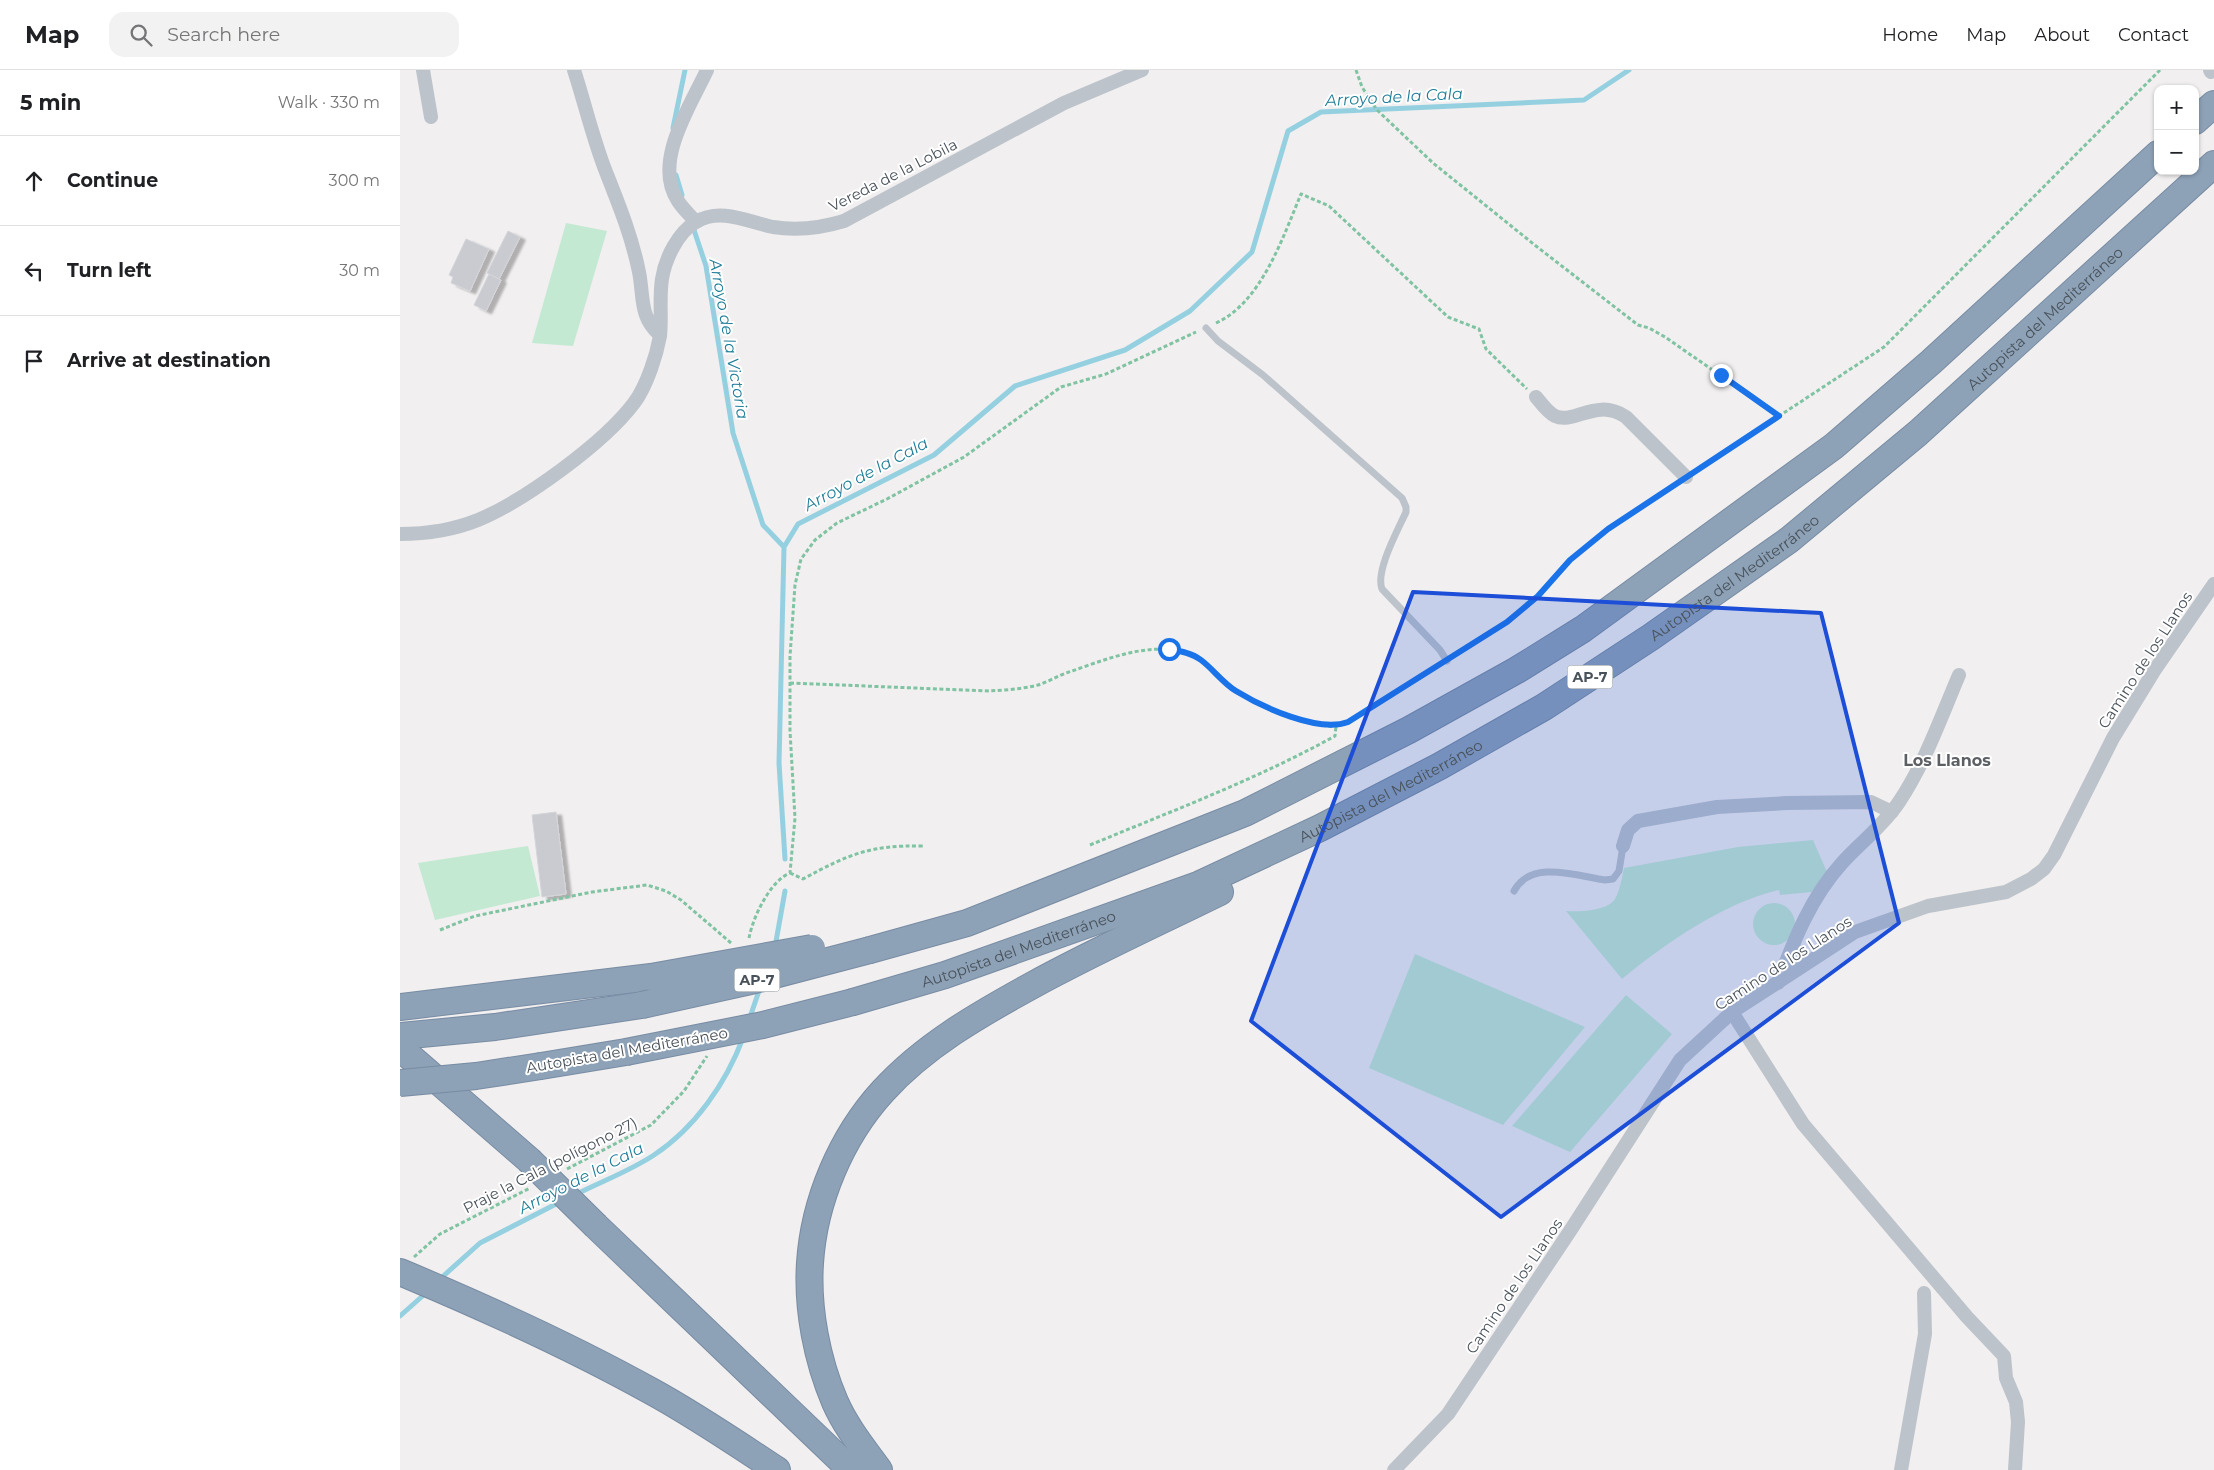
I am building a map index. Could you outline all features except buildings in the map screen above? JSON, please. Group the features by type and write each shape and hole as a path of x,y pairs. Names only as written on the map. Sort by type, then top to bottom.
{"highway":[{"path":"2199,117 2214,104"},
{"name":"AP-7","path":"400,1036 495,1028 642,1005 873,942 967,923 1245,813 1409,730 1517,670 1583,629 1834,446 1931,362 2154,158"},
{"name":"Autopista del Mediterráneo","path":"400,1083 476,1076 626,1052 763,1025 854,1002 945,975 1198,884 1320,828 1440,766 1544,707 1651,637 1789,540 1918,433 2214,164"},
{"path":"879,1470 854,1436 835,1401 811,1312 809,1277 815,1229 830,1177 860,1121 883,1092 913,1062 995,1006 1062,969 1359,824 1440,766"},
{"path":"400,1008 651,977 768,957 873,942"},
{"path":"400,1048 528,1160 851,1470"},
{"path":"403,1268 585,1356 653,1392 777,1470"}],"street":[{"path":"423,70 431,117"},
{"path":"574,70 599,151 630,234 640,275 641,300 646,319 660,334"},
{"path":"400,534 426,534 477,520 503,508 561,470 617,422 635,402 650,371 660,334 662,279 667,263 681,236 696,222 677,200 671,182 670,159 678,130 708,70"},
{"name":"Vereda de la Lobila","path":"696,222 710,217 722,216 744,218 774,227 807,229 844,221 1064,103 1142,70"},
{"path":"1536,397 1554,416 1561,418 1600,409 1618,412 1626,416 1686,477"},
{"name":"Camino de los Llanos","path":"1394,1470 1448,1414 1570,1231 1680,1060 1732,1012 1855,932 1928,906 2006,892 2044,869 2054,855 2113,738 2154,671 2214,584"},
{"path":"1778,983 1803,922 1824,886 1843,862 1892,812 1915,775 1959,675"},
{"path":"1623,846 1628,830 1638,821 1717,807 1787,803 1871,802 1892,812"},
{"path":"1732,1012 1803,1124 1967,1317 2004,1356 2006,1378 2016,1402 2018,1422 2015,1470"},
{"path":"1901,1470 1925,1334 1924,1293"}],"lane":[{"path":"1206,328 1218,341 1263,375 1402,498 1406,512 1380,572 1380,583 1382,589 1440,650 1446,661"},
{"path":"1514,891 1521,880 1547,871 1606,880 1613,879 1620,871 1623,846"}],"path":[{"path":"1356,70 1362,87 1378,110 1441,169 1638,325 1649,328 1665,337 1779,416"},
{"path":"790,683 989,691 1012,689 1038,685 1127,654 1149,649 1169,649 1200,659 1235,690 1268,706 1311,723 1336,726 1348,722 1507,622 1538,596 1570,560 1608,529 1884,347 2160,70"},
{"path":"790,873 795,818 790,731 790,683 795,584 801,559 815,540 837,523 887,499 964,457 1061,387 1106,374 1229,317 1250,294 1276,257 1301,194 1329,206 1448,318 1479,329 1486,349 1536,397"},
{"path":"1090,844 1204,798 1313,748 1335,736 1336,726"},
{"path":"749,940 756,914 780,877 790,873 803,879 857,852 892,845 923,846"},
{"path":"440,930 475,916 592,892 647,885 666,891 681,900 738,947"},
{"name":"Praje la Cala (polígono 27)","path":"563,1171 651,1126 684,1091 710,1051"},
{"name":"Praje la Cala (polígono 27)","path":"403,1268 440,1234 536,1184"}],"highlighted area":[{"path":"1413,592 1821,613 1899,923 1501,1217 1251,1021"}],"green space":[{"path":"566,223 607,231 573,346 532,343"},
{"path":"1813,840 1827,872 1812,892 1780,895 1779,890 1737,904 1676,938 1622,979 1566,911 1592,910 1611,903 1615,899 1621,884 1624,868 1738,847"},
{"path":"528,846 540,896 435,920 418,863"},
{"path":"1774,903 1789,909 1795,924 1789,939 1774,945 1759,939 1753,924 1759,909"},
{"path":"1415,954 1585,1027 1503,1125 1369,1068"},
{"path":"1626,995 1672,1034 1570,1152 1512,1126"}],"waterway":[{"name":"Arroyo de la Victoria","path":"673,128 685,70"},
{"name":"Arroyo de la Cala","path":"785,859 779,763 784,547 798,524 934,455 1015,386 1125,350 1190,311 1252,252 1288,131 1321,112 1584,100 1629,70"},
{"name":"Arroyo de la Victoria","path":"676,175 682,195"},
{"name":"Arroyo de la Victoria","path":"693,227 706,266 733,433 763,525 784,547"},
{"name":"Arroyo de la Cala","path":"775,947 785,891"},
{"name":"Arroyo de la Cala","path":"749,1020 760,988"},
{"name":"Arroyo de la Cala","path":"575,1195 645,1161 683,1132 708,1103 718,1088 743,1038"},
{"name":"Arroyo de la Cala","path":"440,1279 480,1243 560,1202"},
{"name":"Arroyo de la Cala","path":"400,1316 427,1292"}],"district":[{"name":"Los Llanos","path":"1947,760"}],"route":[{"path":"1169,649 1200,659 1235,690 1274,709 1311,723 1336,726 1348,722 1507,622 1538,596 1570,560 1608,529 1779,416 1721,375"}]}
